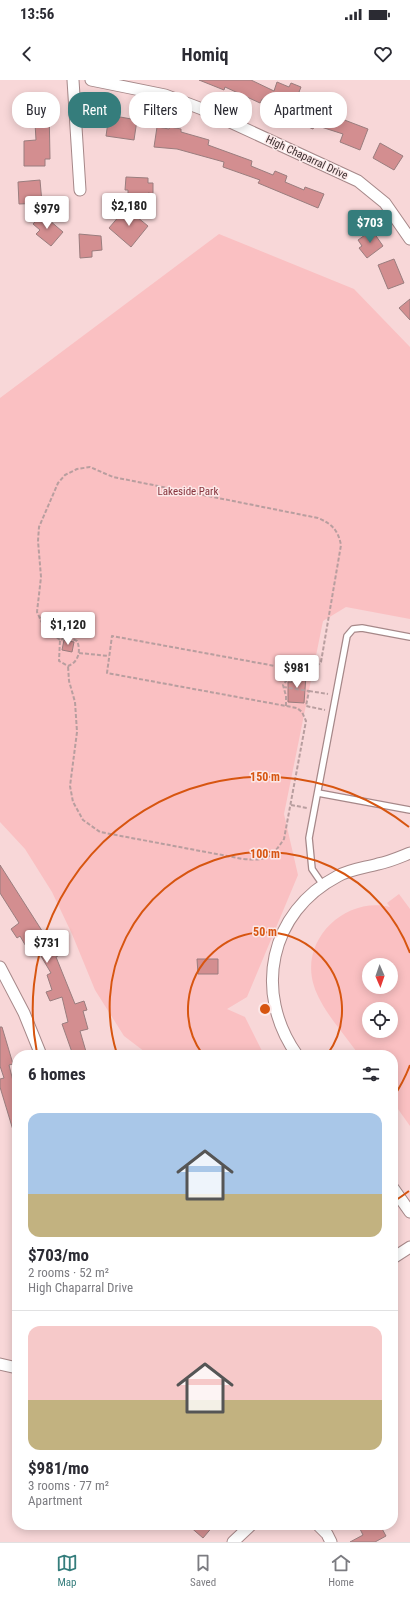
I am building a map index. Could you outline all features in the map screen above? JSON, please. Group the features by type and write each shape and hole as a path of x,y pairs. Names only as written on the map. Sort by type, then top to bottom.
{"street":[{"path":"73,80 80,190"},
{"name":"High Chaparral Drive","path":"91,80 165,95 202,108 358,181 385,203 410,239"},
{"path":"294,1050 280,1026 274,1005 273,967 282,933 292,916 310,894 348,871 362,866 378,864 410,853"},
{"path":"0,967 24,1012 39,1050"},
{"path":"398,1195 410,1212"},
{"path":"398,1255 410,1247"},
{"path":"0,1364 12,1367"},
{"path":"233,1542 246,1530"},
{"path":"323,1530 331,1542"}],"lane":[{"path":"323,885 312,869 309,838 347,636 353,629 362,628 410,637"},
{"path":"318,793 410,810"}],"path":[{"path":"60,640 44,627 36,612 41,577 38,541 40,527 58,484 65,475 77,468 90,467 113,477 318,518 331,523 339,534 341,545 320,662 308,670 292,669 112,636 107,673 286,706 296,708 302,712 306,721 284,839 273,855 257,860 243,859 100,832 83,820 73,802 70,786 77,732 75,702 69,681 68,666"},
{"path":"60,640 68,637 77,641 79,653 75,662 68,666"},
{"path":"60,640 59,661 68,666"},
{"path":"79,653 110,656"},
{"path":"286,706 286,696 283,687 292,669"},
{"path":"283,687 328,694"},
{"path":"309,691 306,706 325,710"},
{"path":"290,805 307,808"}],"green space":[{"name":"Lakeside Park","path":"219,234 354,289 410,347 410,619 346,607 323,621 284,814 298,875 247,997 227,1009 245,1017 262,1050 142,1050 124,1036 95,990 72,934 52,892 25,849 0,822 0,398"},
{"path":"399,894 410,909 410,1126 398,1109 398,1050 355,1050 334,1022 317,995 311,969 313,953 320,938 330,925 342,915 357,908 373,905 390,907 387,903"}],"building":[{"path":"199,80 251,80 274,91 277,82 289,87 291,83 301,87 299,92 260,92 260,103 252,99 252,92 236,92 225,87 224,90"},
{"path":"121,117 129,119 129,128 136,128 134,140 106,136 107,128 121,128"},
{"path":"347,121 368,129 360,150 340,142 343,134 324,128 347,128"},
{"path":"35,128 49,128 50,159 45,159 45,166 24,166 24,141 36,140"},
{"path":"157,128 181,129 181,132 209,140 208,145 252,161 251,166 273,175 275,171 287,176 285,182 304,190 305,187 324,194 318,208 258,183 260,180 223,167 224,162 177,149 154,147"},
{"path":"380,143 403,156 394,170 373,158"},
{"path":"126,177 148,178 148,183 153,183 153,194 148,193 148,198 128,197 128,190 125,190"},
{"path":"40,180 42,203 19,204 18,182"},
{"path":"126,208 148,226 131,247 109,228"},
{"path":"42,214 63,232 51,246 36,234 40,230 33,224"},
{"path":"372,230 383,246 367,258 359,248 362,246 358,240"},
{"path":"79,234 101,236 102,250 92,251 92,257 80,258"},
{"path":"394,259 404,283 388,289 378,265"},
{"path":"410,299 410,320 399,308"},
{"path":"64,640 74,642 72,652 62,650"},
{"path":"293,675 306,676 304,703 288,702 288,682 292,682"},
{"path":"0,865 53,948 59,945 63,953 56,957 75,1004 84,1001 87,1010 83,1011 88,1029 80,1031 86,1050 71,1050 62,1024 68,1022 62,997 50,1001 46,992 52,990 47,975 51,973 38,951 31,955 20,936 17,938 11,929 19,923 0,893"},
{"path":"197,959 218,959 218,974 198,974"},
{"path":"0,1027 2,1027 12,1061 12,1064 9,1065 12,1077 12,1127 0,1087 0,1079 4,1078 0,1066"},
{"path":"194,1530 210,1530 203,1538"},
{"path":"360,1530 383,1530 386,1536 375,1542 350,1542 363,1535"}]}
